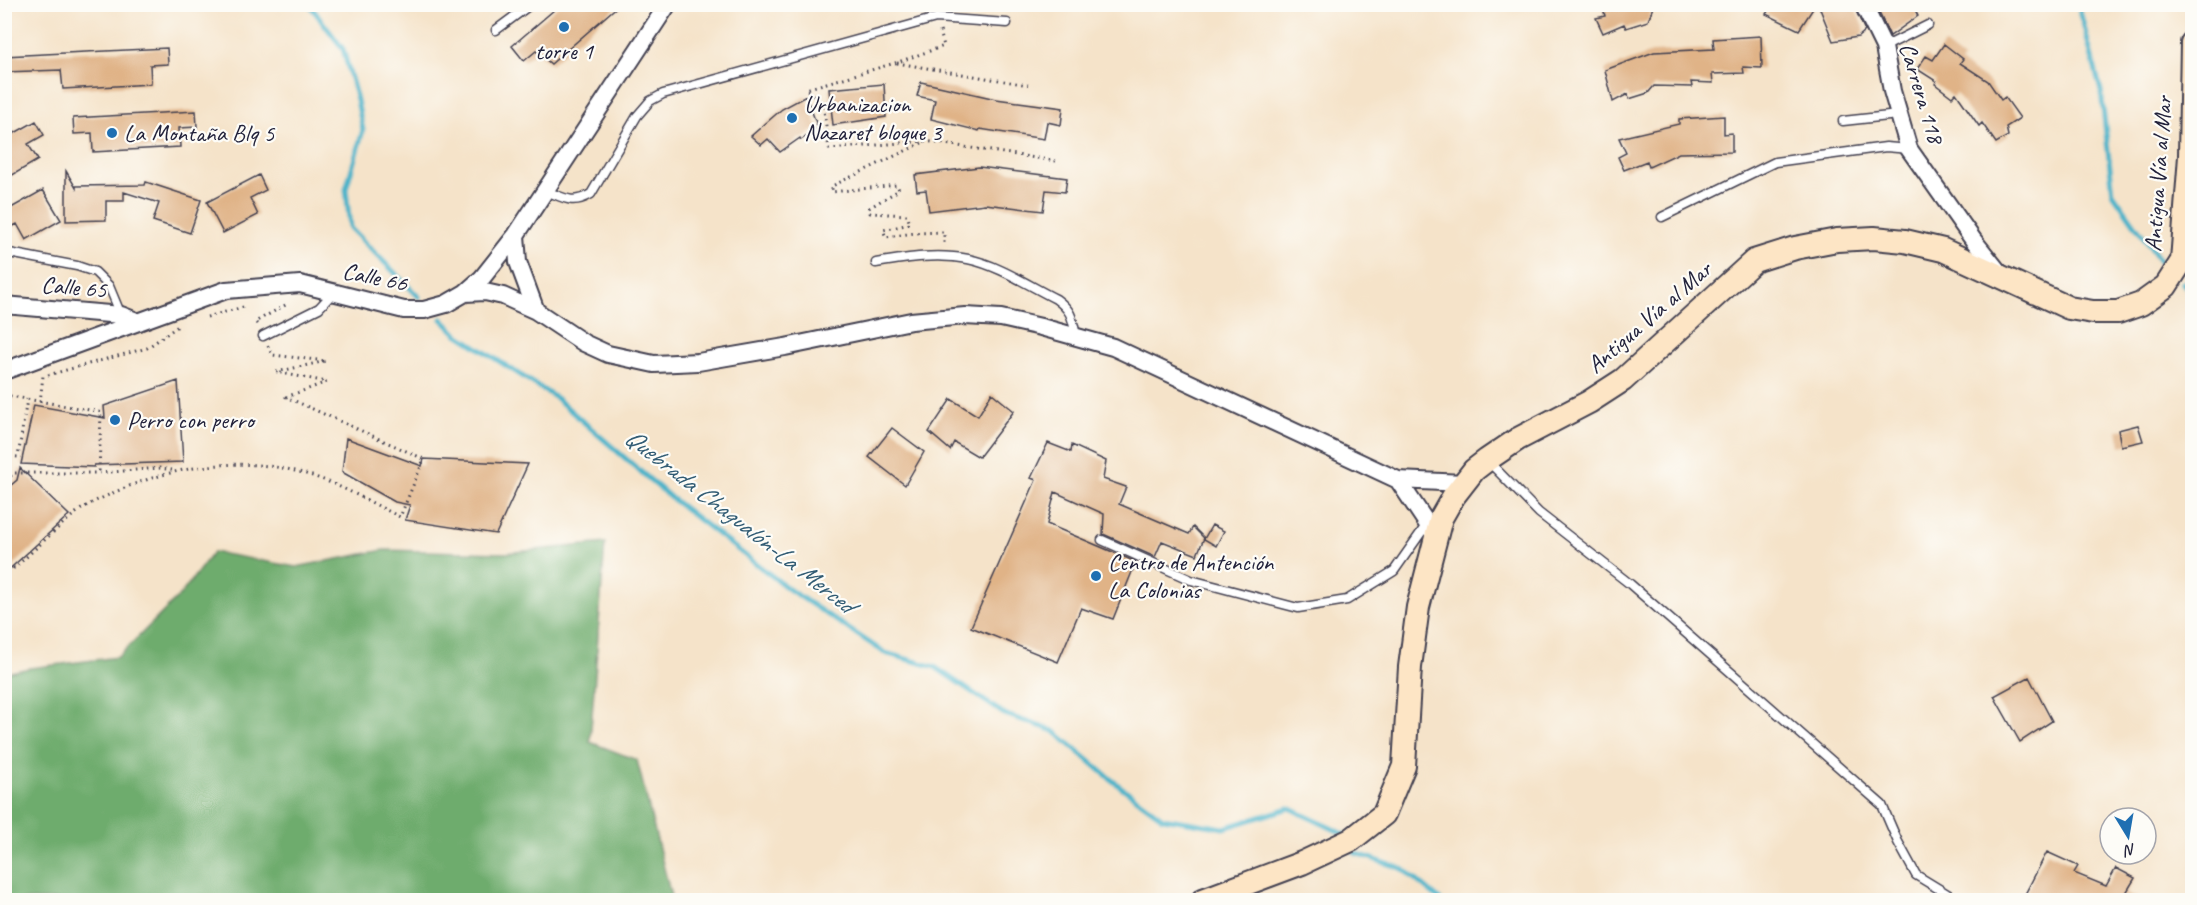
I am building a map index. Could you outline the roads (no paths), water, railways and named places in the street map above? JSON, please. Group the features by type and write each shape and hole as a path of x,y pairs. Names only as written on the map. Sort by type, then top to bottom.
{"main road":[{"name":"Antigua Vía al Mar","path":"1203,900 1302,863 1351,840 1384,814 1404,766 1410,667 1431,530 1441,518 1453,496 1474,470 1487,460 1518,439 1589,402 1623,380 1754,261 1837,240 1874,238 1905,242 1943,250 2069,308 2093,312 2118,312 2141,304 2166,286 2182,261 2190,156 2193,43"}],"street":[{"name":"Calle 66","path":"4,371 226,290 300,284 404,310 424,310 446,304 465,293 482,278 516,235 668,4"},
{"name":"Carrera 118","path":"1863,4 1884,47 1898,115 1909,149 1974,241 2005,279"},
{"path":"516,235 518,262 536,311"},
{"path":"465,293 485,292 503,296 536,311 584,343 608,354 654,364 698,362 911,321 965,316 1001,318 1113,347 1398,480 1464,483"},
{"name":"Calle 65","path":"4,305 121,315 139,322"},
{"path":"1398,480 1431,530"}],"lane":[{"path":"496,30 531,4"},
{"path":"546,192 572,200 581,200 591,194 637,116 650,101 663,94 936,18 1007,22"},
{"path":"1884,47 1928,25"},
{"path":"1842,121 1898,115"},
{"path":"1662,218 1775,162 1886,147 1909,149"},
{"path":"4,252 78,266 95,272 110,286 121,315"},
{"path":"876,263 921,256 944,256 968,259 988,265 1056,299 1072,315 1076,336"},
{"path":"263,336 319,308 333,292"},
{"path":"1487,460 1539,513 1630,584 1882,805 1916,875 1957,900"},
{"path":"1102,540 1191,580 1298,609 1347,600 1394,571 1431,530"}],"waterway":[{"name":"Quebrada Chagualón-La Merced","path":"309,4 343,49 363,130 346,189 350,228 419,297"},
{"path":"2078,4 2101,91 2113,193 2161,262"},
{"path":"2183,283 2192,296"},
{"name":"Quebrada Chagualón-La Merced","path":"442,319 457,334 556,398 671,498 790,590 885,653 935,667 1004,714 1054,731 1113,781 1163,818 1224,828 1289,808 1344,834"},
{"name":"Quebrada Chagualón-La Merced","path":"1355,853 1403,869 1440,900"}],"place":[{"name":"torre 1","path":"564,27"},
{"name":"Urbanizacion Nazaret bloque 3","path":"792,118"},
{"name":"La Montaña Blq 5","path":"112,133"},
{"name":"Perro con perro","path":"115,420"},
{"name":"Centro de Antención La Colonias","path":"1096,576"}]}
